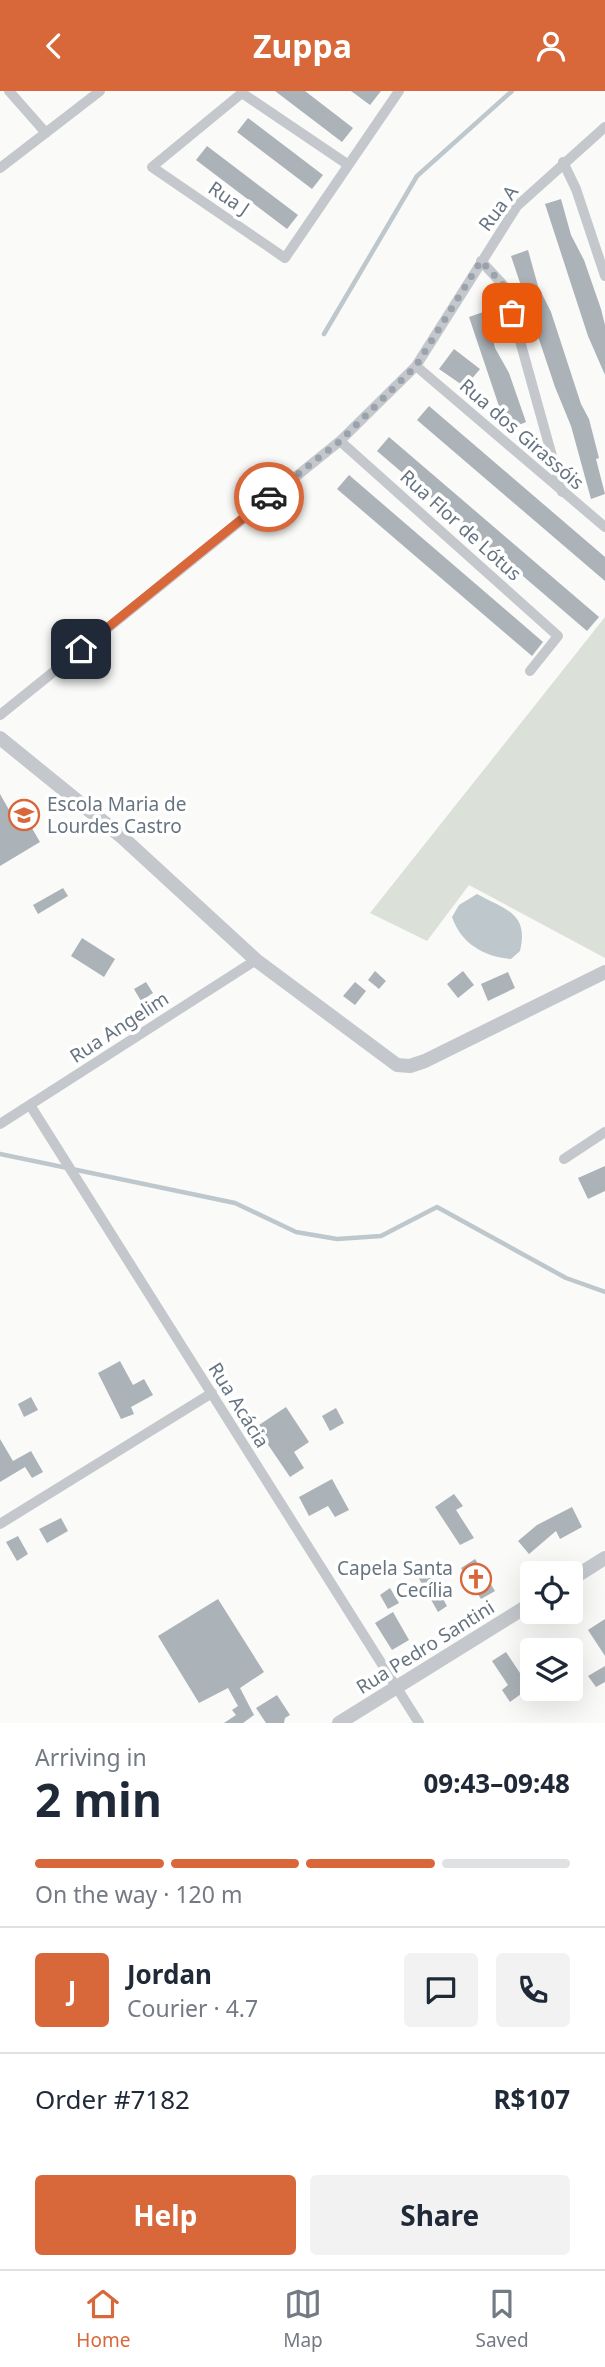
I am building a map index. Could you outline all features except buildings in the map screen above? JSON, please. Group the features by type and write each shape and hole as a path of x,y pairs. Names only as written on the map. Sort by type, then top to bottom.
{"street":[{"path":"9,91 46,133"},
{"path":"0,168 100,91"},
{"path":"242,93 347,165 399,91"},
{"name":"Rua J","path":"242,93 152,167 285,258 347,165"},
{"name":"Rua A","path":"0,715 340,441 416,366 517,205 605,127"},
{"path":"563,162 576,190 605,276"},
{"path":"481,261 505,287 562,492"},
{"name":"Rua dos Girassóis","path":"416,366 605,527"},
{"name":"Rua Flor de Lótus","path":"340,441 558,636 530,671"},
{"path":"0,738 122,837 256,960 397,1065 410,1066 605,972"},
{"name":"Rua Angelim","path":"0,1124 256,960"},
{"name":"Rua Acácia","path":"30,1105 419,1723"},
{"path":"564,1159 605,1132"},
{"path":"0,1524 212,1393"},
{"path":"583,1572 605,1558"},
{"name":"Rua Pedro Santini","path":"339,1723 520,1610"}],"shaded area":[{"path":"605,617 605,958 469,885 427,941 370,913"},
{"path":"477,894 506,909 518,920 522,938 520,951 511,959 483,952 468,942 456,926 452,917 459,905"}],"waterway":[{"path":"324,334 417,176 512,91"},
{"path":"0,1154 235,1203 296,1232 337,1239 381,1236 437,1207 566,1278 605,1292"}],"way so far":[{"path":"269,497 340,441 416,366 481,261 505,287 512,313"}],"place":[{"name":"Escola Maria de Lourdes Castro","path":"24,815"},
{"name":"Capela Santa Cecília","path":"476,1579"}],"route":[{"path":"81,649 269,497"}]}
